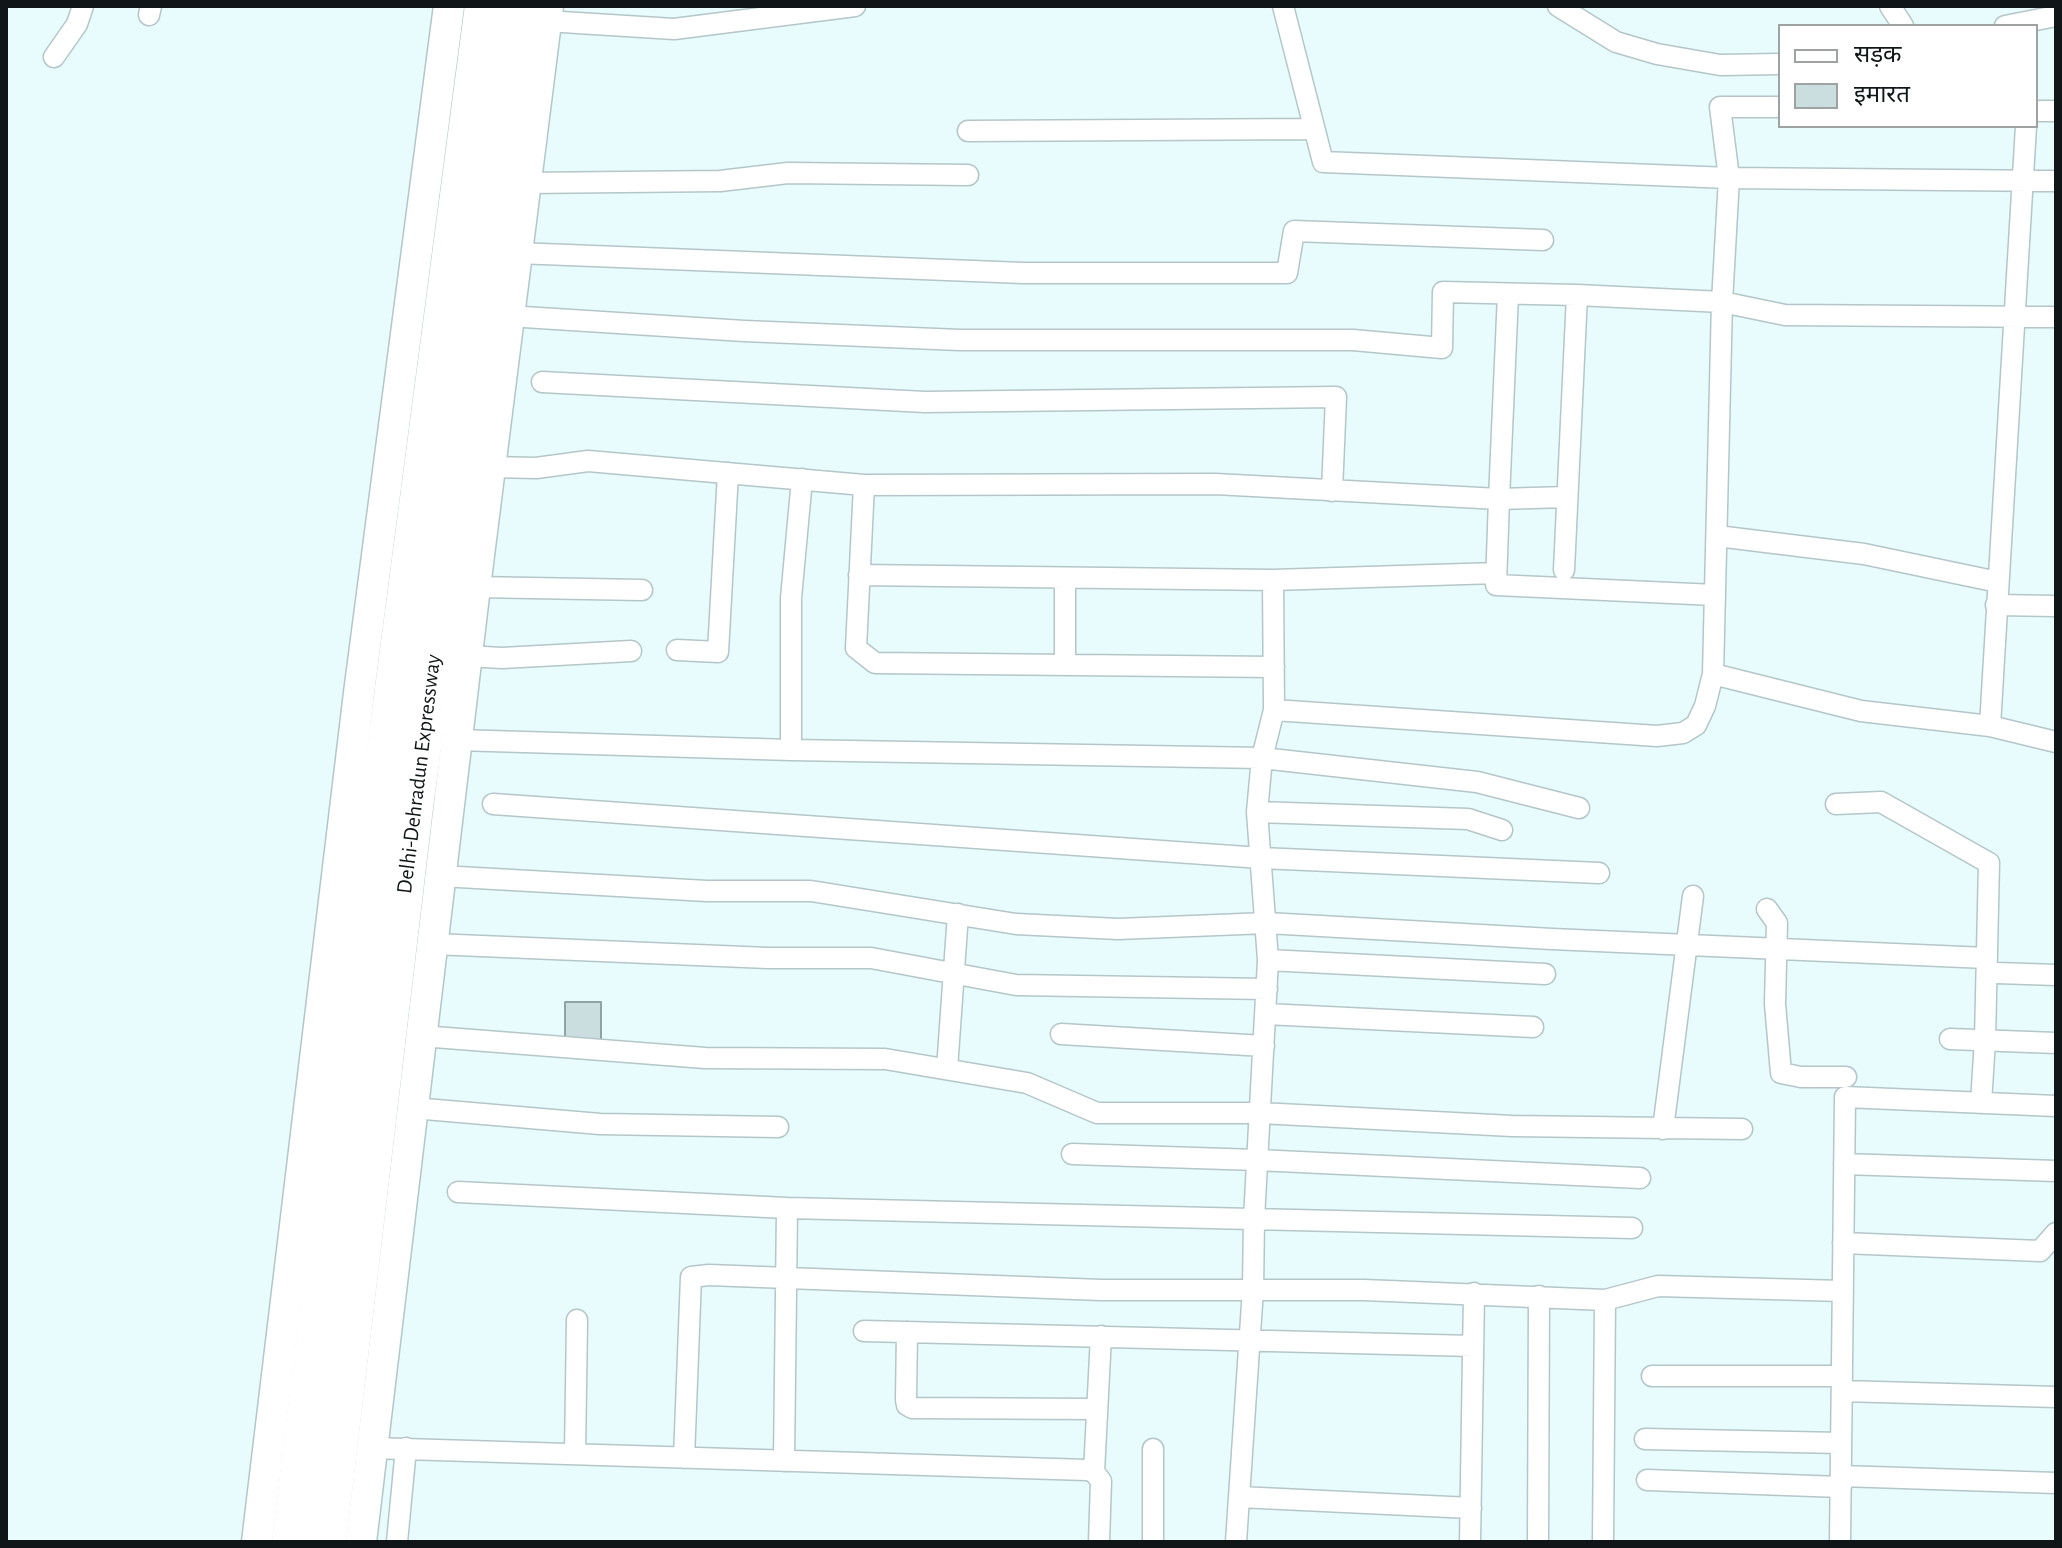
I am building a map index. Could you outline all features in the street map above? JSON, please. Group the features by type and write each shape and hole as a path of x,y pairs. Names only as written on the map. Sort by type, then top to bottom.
{"highway":[{"name":"Delhi-Dehradun Expressway","path":"291,1542 379,802 484,6"},
{"name":"Delhi-Dehradun Expressway","path":"327,1542 414,807 538,11"}],"street":[{"path":"54,57 77,24 83,6"},
{"path":"257,1542 361,677 449,6"},
{"path":"361,1542 372,1448 441,1038 450,945 480,740 485,657 499,588 500,466 533,318 517,253 526,183 538,11 674,29 855,6"},
{"path":"1283,6 1323,162 1729,178 2056,181"},
{"path":"1890,6 1902,24"},
{"path":"1563,7 1616,42 1657,54 1720,65 1778,64"},
{"path":"2012,24 2045,14"},
{"path":"1274,710 1657,736 1683,733 1696,725 1705,706 1713,674 1722,302 1729,178 1720,107 1778,107"},
{"path":"1990,726 2026,128"},
{"path":"968,131 1314,129"},
{"path":"526,183 720,181 788,173 968,175"},
{"path":"517,253 1023,273 1287,273 1294,231 1543,240"},
{"path":"533,318 960,340 1353,340 1442,348 1443,292 1722,302 1785,315 2056,317"},
{"path":"1508,294 1496,585 1715,595"},
{"path":"1564,570 1577,295"},
{"path":"542,382 925,402 1336,397 1332,491"},
{"path":"500,466 536,468 588,461 864,485 1215,484 1499,499 1566,497"},
{"path":"677,650 718,652 728,473"},
{"path":"791,750 791,598 802,479"},
{"path":"864,485 856,648 875,663 1274,667"},
{"path":"1717,536 1864,554 1998,582"},
{"path":"859,575 1273,580 1496,573"},
{"path":"1065,578 1065,665"},
{"path":"1236,1542 1253,1289 1267,989 1267,923 1257,812 1262,758 1274,710 1273,580"},
{"path":"499,588 642,590"},
{"path":"1996,605 2056,606"},
{"path":"485,657 631,651"},
{"path":"1713,674 1861,711 1990,726 2056,742"},
{"path":"480,740 791,750 1262,758 1477,782 1579,808"},
{"path":"1836,804 1881,802 1989,863 1992,966 1981,1103"},
{"path":"493,804 1261,858 1599,873"},
{"path":"1257,812 1468,819 1502,830"},
{"path":"459,877 707,891 811,891 1016,924 1118,929 1267,923 1777,950 1992,966 2056,975"},
{"path":"1663,1129 1693,896"},
{"path":"1767,909 1777,923 1775,1004 1781,1073 1801,1077 1846,1077"},
{"path":"947,1069 958,914"},
{"path":"450,945 768,958 871,958 1016,985 1267,989"},
{"path":"1268,960 1545,974"},
{"path":"1266,1014 1533,1027"},
{"path":"1061,1034 1264,1046"},
{"path":"441,1038 705,1058 885,1059 1027,1083 1097,1113 1260,1113 1512,1126 1742,1129"},
{"path":"1950,1039 2056,1043"},
{"path":"1840,1542 1845,1097 2056,1106"},
{"path":"430,1109 600,1124 778,1127"},
{"path":"1072,1154 1640,1178"},
{"path":"1844,1164 2056,1171"},
{"path":"458,1192 787,1208 1632,1228"},
{"path":"784,1461 787,1208"},
{"path":"1843,1243 2040,1251 2056,1233"},
{"path":"684,1458 691,1277 709,1275 1101,1290 1474,1293 1605,1300 1658,1286 1843,1291"},
{"path":"1470,1542 1474,1293"},
{"path":"1538,1542 1539,1296"},
{"path":"1603,1542 1605,1300"},
{"path":"575,1454 577,1320"},
{"path":"864,1331 1473,1346"},
{"path":"907,1332 906,1400 912,1408 1096,1409"},
{"path":"1094,1472 1101,1336"},
{"path":"1652,1376 1842,1383 2056,1397"},
{"path":"1645,1439 1841,1443"},
{"path":"372,1448 1087,1470 1094,1472 1101,1481 1099,1542"},
{"path":"397,1542 406,1448"},
{"path":"1153,1449 1153,1542"},
{"path":"1647,1480 2056,1483"},
{"path":"1239,1497 1471,1508"}],"building":[{"path":"565,1002 601,1002 601,1044 565,1044"}]}
